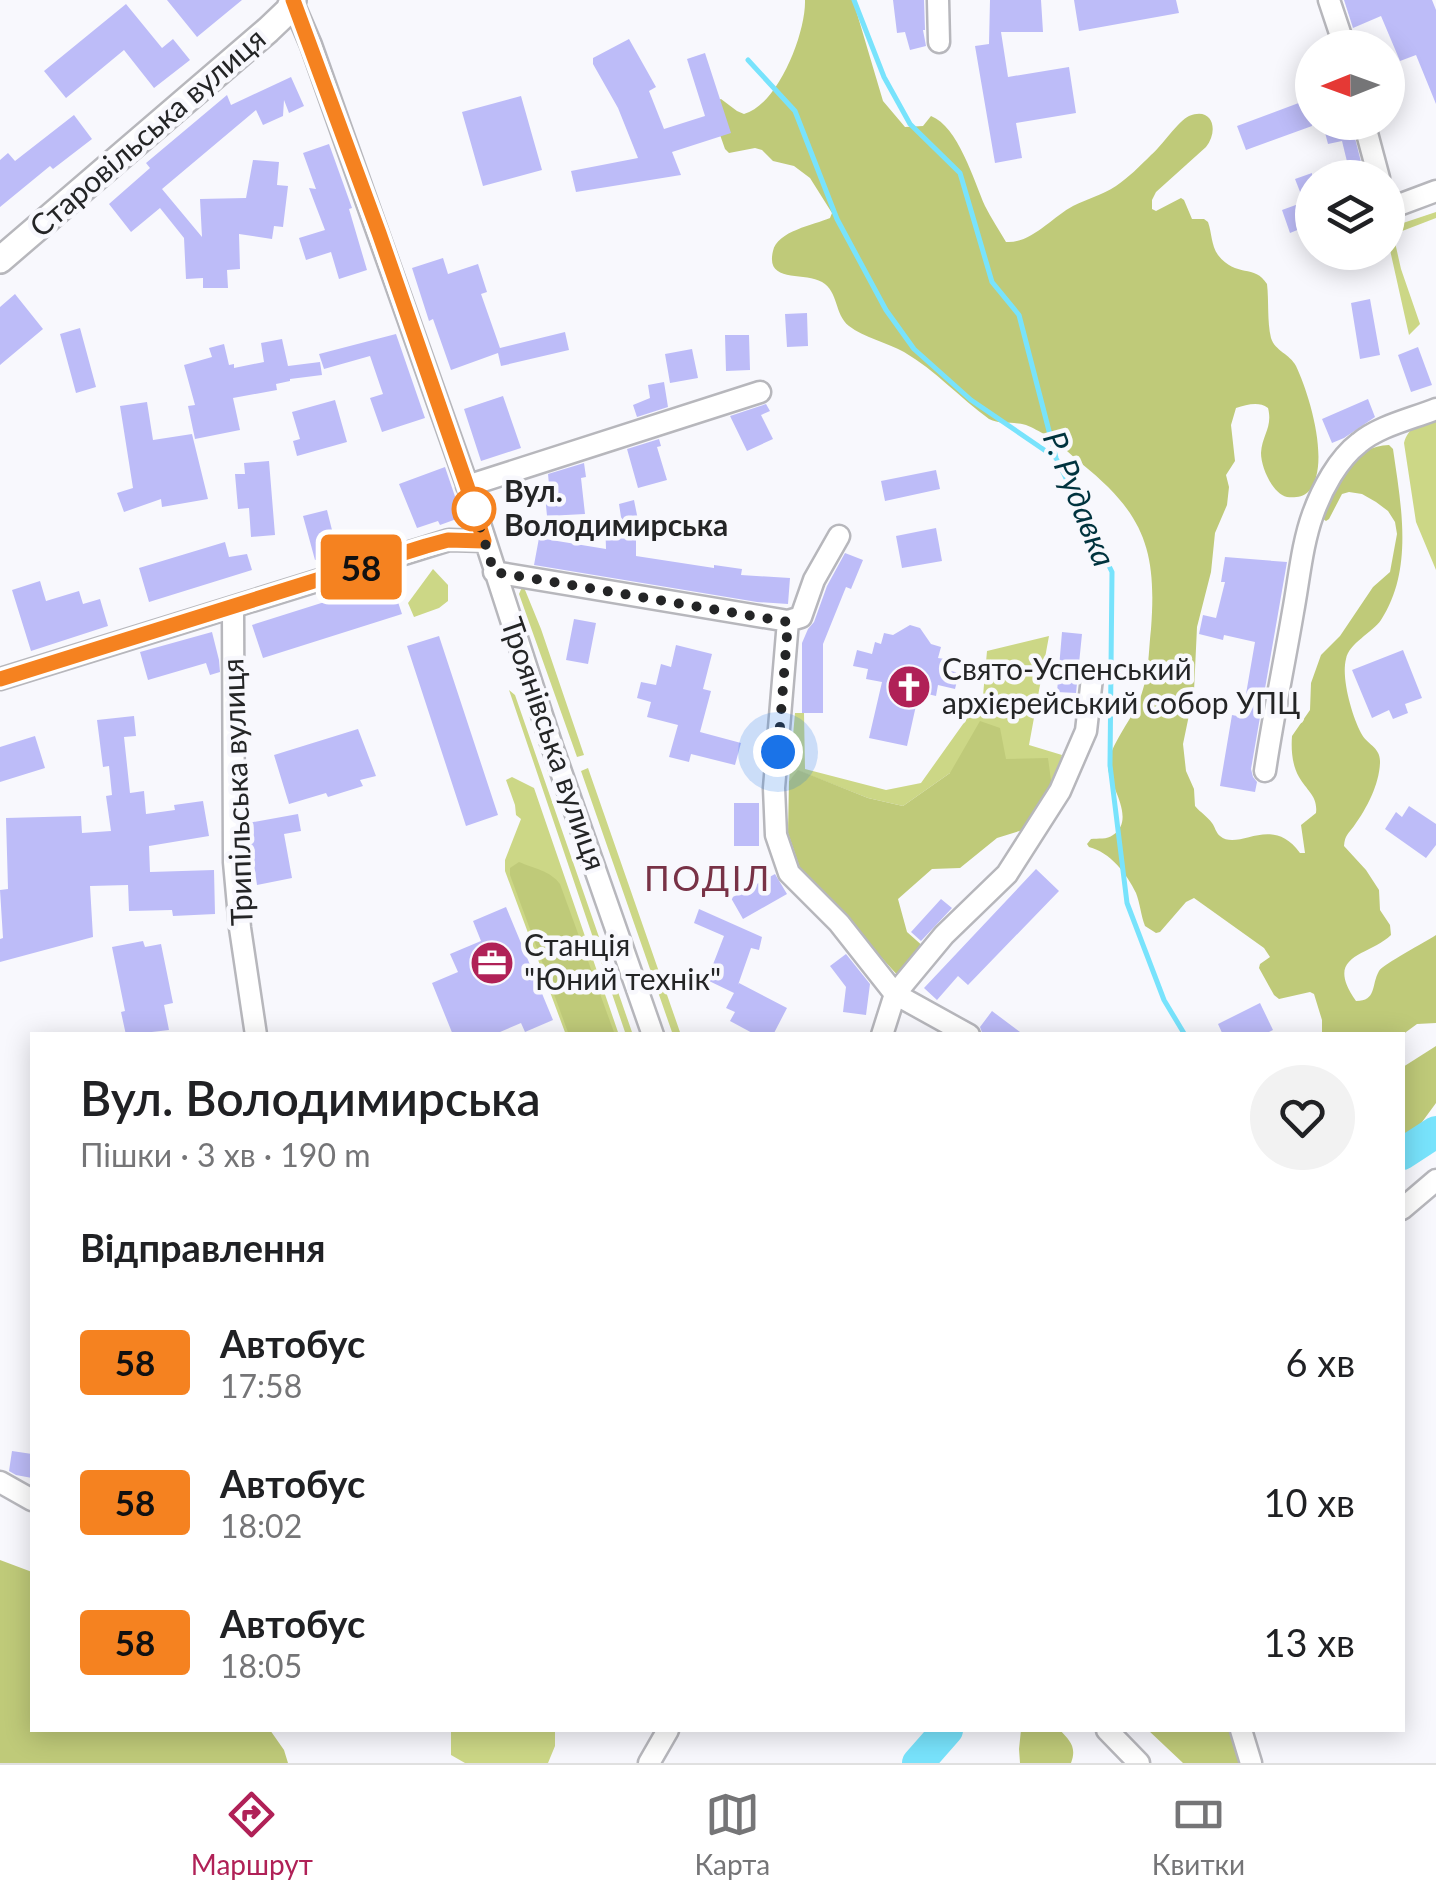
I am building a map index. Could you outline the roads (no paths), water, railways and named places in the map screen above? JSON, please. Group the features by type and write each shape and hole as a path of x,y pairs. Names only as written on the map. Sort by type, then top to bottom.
{"main road":[{"name":"Старовільська вулиця","path":"0,260 268,30 293,2"}],"street":[{"path":"938,0 939,42"},
{"path":"1330,0 1339,30"},
{"name":"Троянівська вулиця","path":"293,2 467,486 651,1032"},
{"path":"1405,201 1436,191"},
{"path":"467,486 760,392"},
{"path":"1265,771 1312,516 1322,493 1358,443 1436,410"},
{"path":"494,572 788,622 801,616 814,580 839,536"},
{"path":"0,679 448,540 484,541"},
{"name":"Трипільська вулиця","path":"233,608 234,862 256,1032"},
{"path":"788,622 774,788 776,835 789,873 840,923 895,994 965,1032"},
{"path":"883,1032 895,994 944,935 1007,874 1060,792 1086,732 1092,678"},
{"path":"1405,1206 1436,1180"},
{"path":"0,1482 30,1499"},
{"path":"650,1763 667,1732"},
{"path":"1110,1732 1139,1763"},
{"path":"1242,1732 1251,1763"}],"waterway":[{"name":"Р. Рудавка","path":"854,0 884,77 910,124 960,173 992,282 1019,315 1056,458 1112,572 1110,765 1127,903 1164,1000 1183,1032"},
{"path":"748,60 795,111 837,219 886,310 914,349 971,400 1056,458"},
{"path":"1405,1152 1436,1132"},
{"path":"918,1763 945,1732"}],"place":[{"name":"Вул. Володимирська","path":"474,509"},
{"name":"Свято-Успенський архієрейський собор УПЦ","path":"909,687"},
{"name":"Станція \"Юний технік\"","path":"492,963"}],"district":[{"name":"ПОДІЛ","path":"708,879"}]}
